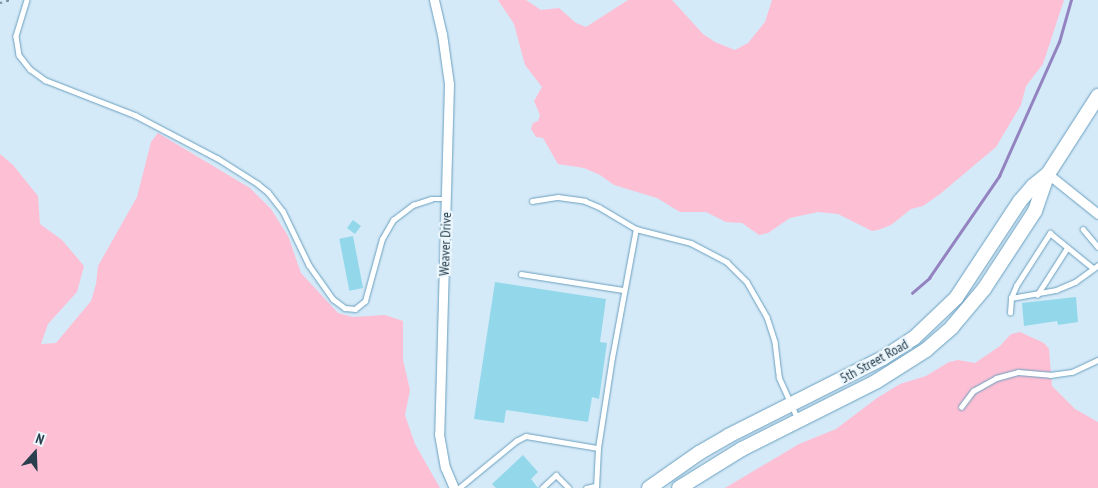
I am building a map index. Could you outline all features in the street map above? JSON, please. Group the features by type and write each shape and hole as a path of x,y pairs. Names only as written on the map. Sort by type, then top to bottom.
{"main road":[{"name":"5th Street Road","path":"680,488 742,449 896,370 926,350 952,328 984,289 1035,211 1048,174 1098,96"},
{"name":"5th Street Road","path":"649,488 699,453 883,358 928,326 967,283 1020,201 1032,186 1048,174"}],"street":[{"name":"Weaver Drive","path":"434,0 442,34 449,84 447,199 438,414 441,450 454,488"},
{"path":"1048,174 1098,214"}],"lane":[{"path":"27,0 16,36 19,55 30,70 46,80 135,115 217,158 258,184 268,192 283,211 309,265 333,299 345,308 355,309 365,301 382,239 393,220 423,201 447,199"},
{"path":"532,200 558,197 579,199 599,207 636,229 704,248 727,262 747,282 767,317 775,342 779,377 799,421"},
{"path":"586,488 595,487 598,448 636,229"},
{"path":"1083,229 1098,248"},
{"path":"1010,313 1010,298 1050,234 1093,268"},
{"path":"1037,294 1067,248"},
{"path":"1010,298 1037,294 1075,282 1098,265"},
{"path":"521,274 624,290"},
{"path":"961,407 973,391 996,378 1018,372 1050,375 1072,372 1098,360"},
{"path":"459,488 516,441 526,436 598,448"},
{"path":"542,488 556,475 568,488"}],"path":[{"path":"0,3 10,0"}],"shaded area":[{"path":"498,0 526,0 541,10 559,8 576,23 586,27 628,0 672,0 703,34 715,42 735,50 748,43 765,22 772,0 1064,0 1043,64 1026,86 1021,105 996,147 940,194 923,206 911,209 891,225 878,230 872,231 838,214 818,212 790,218 768,233 759,235 742,223 726,222 706,212 680,212 657,198 614,185 600,175 584,168 558,164 543,138 536,137 531,129 533,123 538,121 540,115 534,101 542,87 525,65 514,24"},
{"path":"158,133 250,188 271,209 288,236 301,273 338,313 353,317 385,315 403,321 403,360 410,390 405,415 415,444 440,488 0,488 0,154 13,165 38,196 40,224 62,240 84,266 77,292 48,324 41,344 56,343 91,301 96,284 98,266 137,197 151,142"},
{"path":"1020,332 1044,343 1049,349 1052,386 1075,409 1098,422 1098,488 725,488 799,444 836,429 877,398 900,384 926,376 949,362 958,360 975,363 1000,346 1011,334"}],"building":[{"path":"353,220 361,226 355,234 347,228"},
{"path":"353,236 363,288 349,291 339,239"},
{"path":"495,282 606,299 600,342 607,343 599,399 592,397 588,422 506,410 504,423 474,419"},
{"path":"1076,297 1078,322 1058,325 1057,321 1024,326 1022,303"},
{"path":"523,455 538,472 531,479 538,488 496,488 492,484"}],"waterway":[{"path":"912,293 929,278 999,176 1059,42 1071,0"}]}
